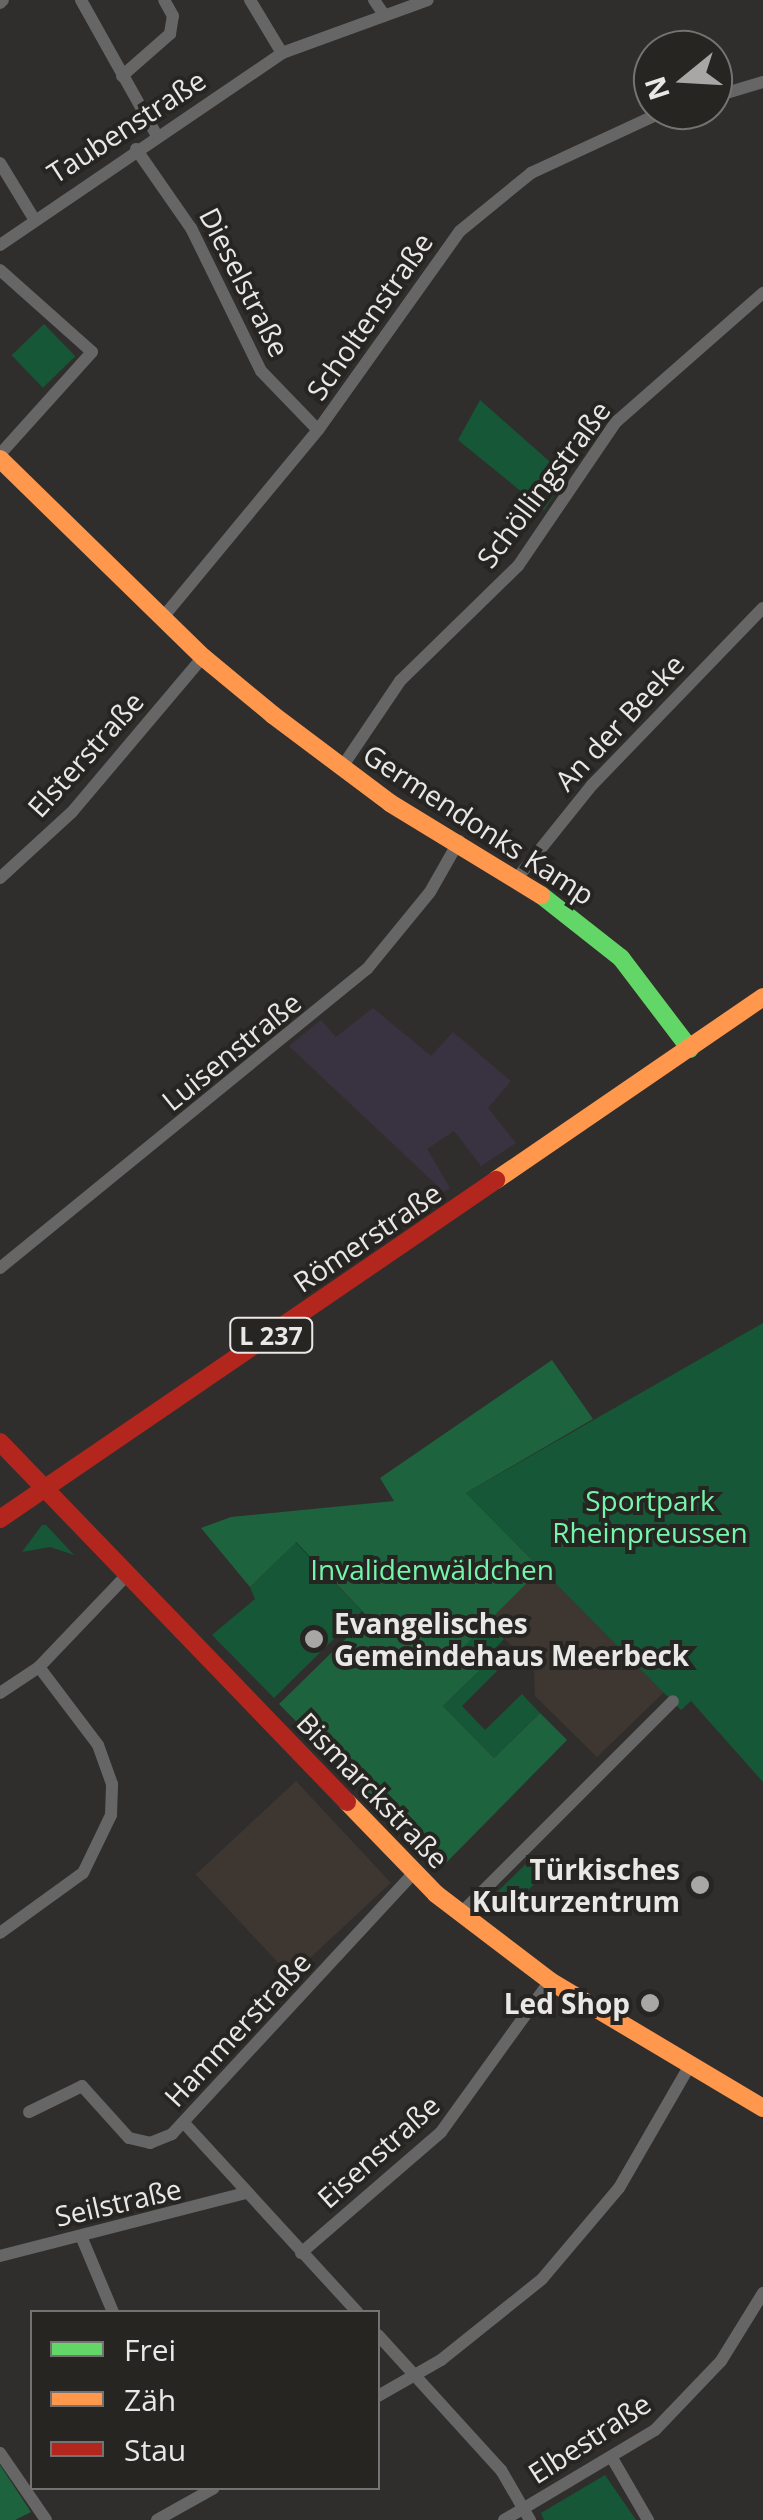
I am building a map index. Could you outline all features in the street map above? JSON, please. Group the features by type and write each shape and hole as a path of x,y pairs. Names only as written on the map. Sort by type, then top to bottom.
{"main road":[{"name":"Germendonks Kamp","path":"0,456 203,657 342,767 518,877 620,958 690,1049"},
{"name":"Römerstraße","path":"0,1520 763,998"},
{"name":"Bismarckstraße","path":"0,1442 414,1873 460,1914 550,1982 763,2108"}],"street":[{"path":"81,0 158,136"},
{"path":"122,76 170,34 173,16 164,0"},
{"path":"250,0 282,53"},
{"path":"374,0 384,15"},
{"name":"Taubenstraße","path":"0,245 34,218 282,53 428,0"},
{"path":"733,91 763,82"},
{"name":"Scholtenstraße","path":"164,616 318,430 421,278 497,198 572,149 633,124"},
{"name":"Dieselstraße","path":"136,150 191,228 261,372 318,430"},
{"path":"0,163 34,218"},
{"path":"0,270 92,352 0,456"},
{"name":"Schöllingstraße","path":"342,767 400,681 518,566 616,422 763,293"},
{"name":"An der Beeke","path":"518,877 592,784 763,608"},
{"name":"Elsterstraße","path":"0,878 72,812 203,657"},
{"name":"Luisenstraße","path":"0,1268 367,969 430,892 459,841"},
{"path":"0,1693 39,1668 128,1574"},
{"path":"0,1933 83,1874 112,1815 112,1784 98,1745 39,1668"},
{"path":"460,1914 673,1700"},
{"name":"Hammerstraße","path":"29,2112 82,2086 140,2142 160,2140 185,2124 414,1873"},
{"name":"Eisenstraße","path":"301,2253 441,2132 550,1982"},
{"path":"380,2395 415,2375 542,2279 619,2188 690,2064"},
{"path":"185,2124 355,2310"},
{"name":"Seilstraße","path":"0,2256 246,2193"},
{"path":"81,2236 112,2310"},
{"name":"Elbestraße","path":"504,2520 527,2514 612,2458 683,2404 721,2361 763,2292"},
{"path":"380,2336 501,2470 527,2514"},
{"path":"0,2453 46,2520"},
{"path":"612,2458 648,2520"},
{"path":"157,2520 210,2490"}],"shaded area":[{"path":"373,1008 431,1056 453,1032 511,1081 488,1108 516,1143 481,1166 454,1131 427,1149 450,1188 444,1192 289,1046 321,1020 336,1037"},
{"path":"541,1569 664,1692 597,1757 535,1696 534,1668 488,1622"},
{"path":"296,1781 391,1883 291,1976 196,1874"}],"green space":[{"path":"44,324 75,356 43,388 12,355"},
{"path":"480,400 566,476 544,510 458,440"},
{"name":"Sportpark Rheinpreussen","path":"763,1323 763,1782 691,1701 681,1710 466,1493"},
{"name":"Invalidenwäldchen","path":"552,1360 593,1419 466,1493 541,1569 461,1649 480,1670 443,1706 494,1758 540,1713 567,1740 441,1868 279,1704 368,1617 296,1542 250,1587 201,1528 231,1517 394,1501 380,1478"},
{"path":"42,1525 74,1555 50,1547 22,1552"},
{"path":"295,1542 362,1611 274,1698 212,1635 255,1599 250,1587"},
{"path":"488,1622 504,1639 485,1659 497,1671 462,1706 485,1730 522,1694 540,1713 494,1758 443,1706 480,1670 460,1649"},
{"path":"534,1856 550,1869 501,1916 489,1908 490,1899"},
{"path":"0,2465 31,2512 15,2520 0,2520"},
{"path":"605,2475 636,2520 544,2520 541,2513"}],"traffic: fast":[{"path":"541,895 621,958 690,1049"}],"traffic: slow":[{"path":"0,459 203,657 273,715 390,803 541,895"},
{"path":"496,1180 763,997"},
{"path":"347,1802 436,1894 550,1981 763,2108"}],"traffic: jam":[{"path":"0,1519 496,1180"},
{"path":"0,1442 347,1802"}],"place":[{"name":"Evangelisches Gemeindehaus Meerbeck","path":"314,1639"},
{"name":"Türkisches Kulturzentrum","path":"700,1885"},
{"name":"Led Shop","path":"650,2003"}]}
